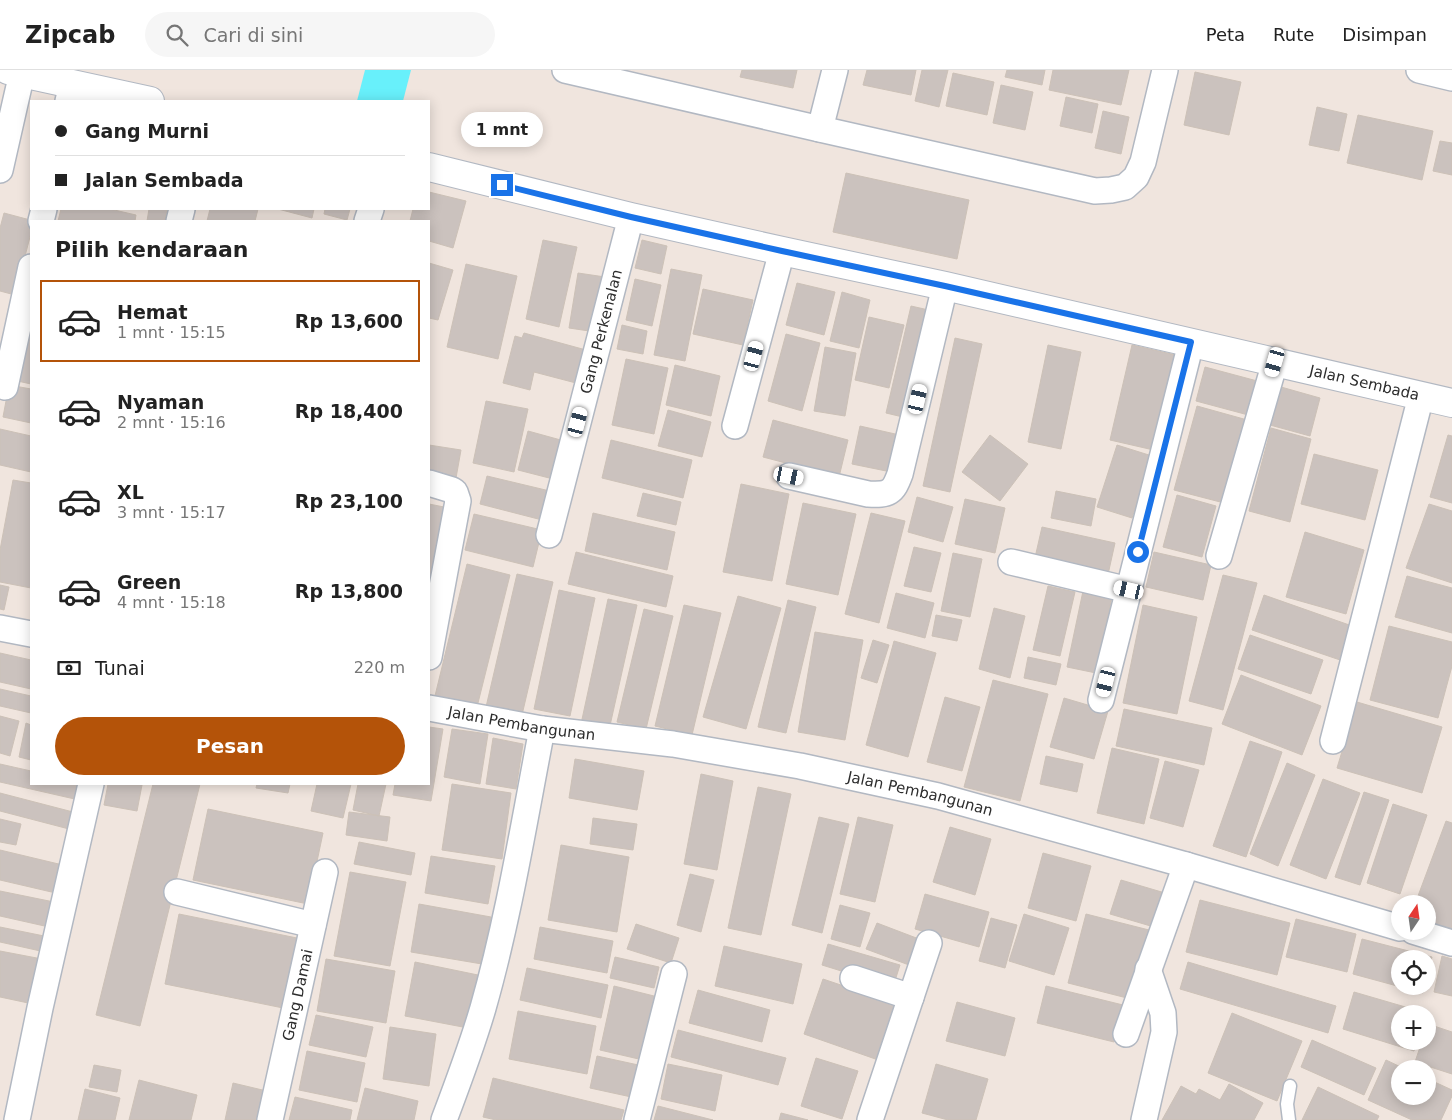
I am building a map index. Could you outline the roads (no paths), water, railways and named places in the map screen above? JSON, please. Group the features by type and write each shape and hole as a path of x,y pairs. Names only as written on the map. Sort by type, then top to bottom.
{"street":[{"path":"565,70 1094,191 1125,187 1136,177 1143,162 1165,70"},
{"path":"820,129 835,70"},
{"path":"1419,70 1452,78"},
{"path":"0,170 15,72 70,93 140,100"},
{"name":"Jalan Sembada","path":"430,167 631,217 945,286 1452,403"},
{"name":"Gang Perkenalan","path":"550,535 631,217"},
{"path":"735,426 782,251"},
{"path":"5,387 30,272"},
{"path":"789,476 868,494 888,494 894,488 900,474 945,286"},
{"path":"1101,700 1191,342"},
{"path":"1219,556 1275,362"},
{"path":"1333,741 1422,396"},
{"path":"430,483 452,490 455,492 458,501 430,653"},
{"path":"1011,562 1129,590"},
{"path":"0,628 30,634"},
{"name":"Jalan Pembangunan","path":"430,708 542,729 673,744 800,766 938,796 1186,865 1391,925"},
{"path":"444,1120 476,1030 499,948 542,729"},
{"path":"17,1120 40,1008 91,785"},
{"path":"1126,1034 1186,865"},
{"name":"Gang Damai","path":"270,1120 325,872"},
{"path":"177,892 313,926"},
{"path":"1436,938 1452,943"},
{"path":"870,1120 929,943"},
{"path":"1144,1120 1164,1032 1163,1013 1148,969"},
{"path":"637,1120 674,974"},
{"path":"853,978 911,997"}],"lane":[{"path":"1289,1120 1287,1104 1290,1086"}],"water":[{"path":"365,70 411,70 403,100 357,100"}]}
